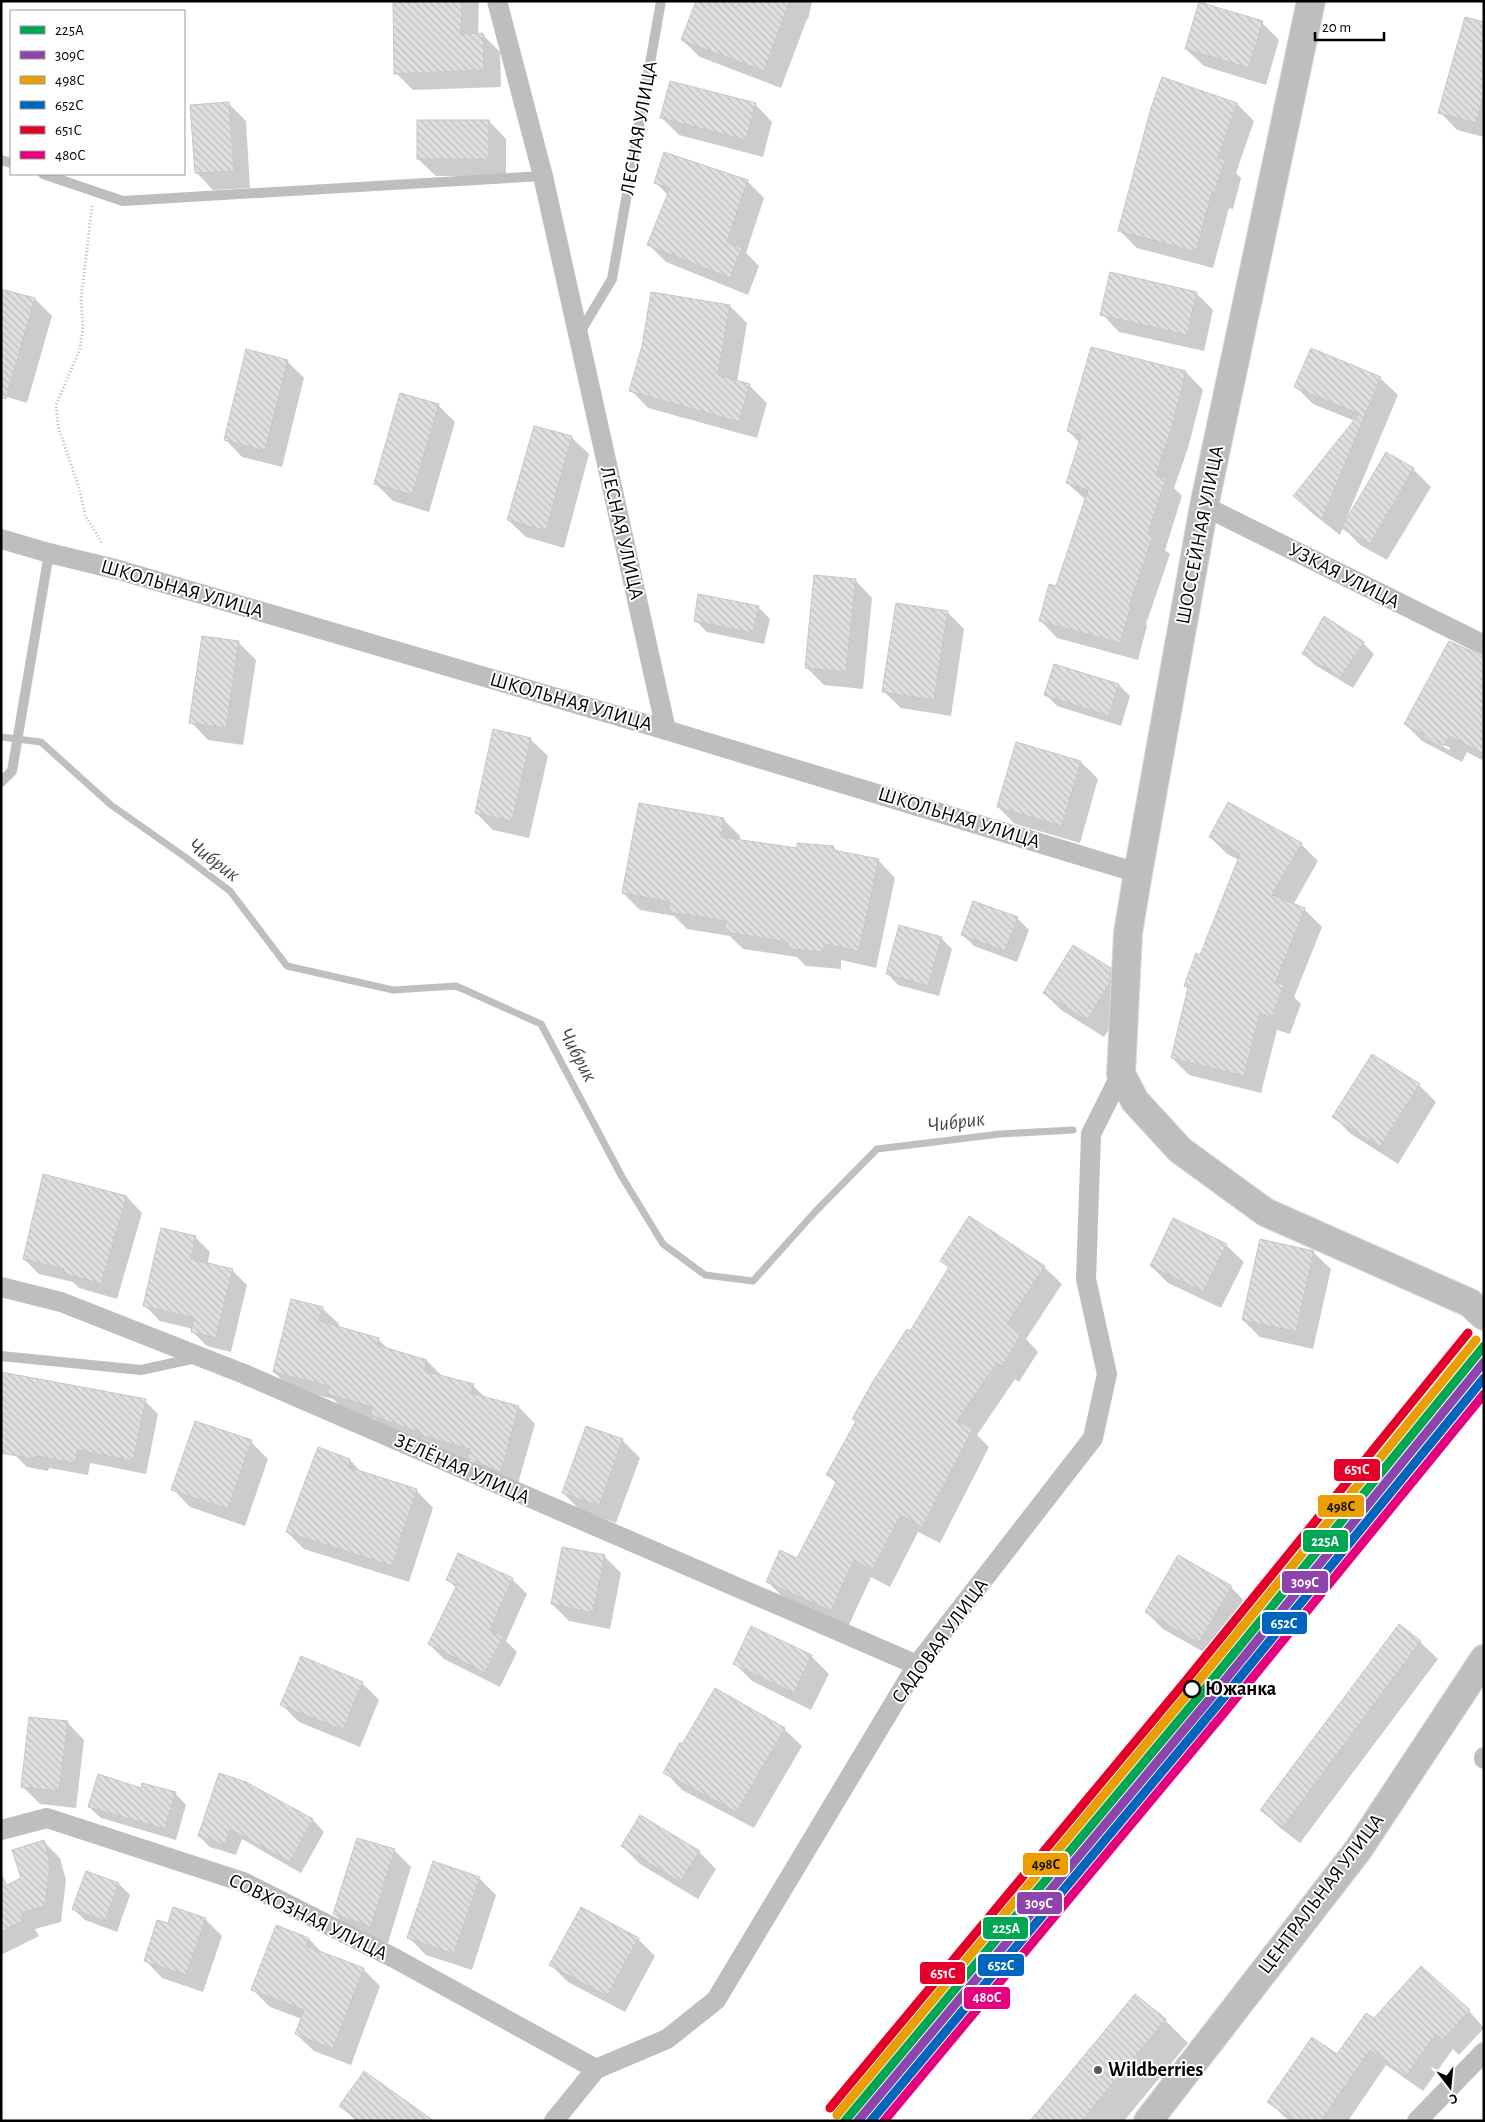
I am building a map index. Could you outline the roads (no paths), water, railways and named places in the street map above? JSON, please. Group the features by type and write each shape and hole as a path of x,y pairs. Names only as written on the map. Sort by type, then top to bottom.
{"main road":[{"name":"ШОССЕЙНАЯ УЛИЦА","path":"1121,1074 1128,933 1138,873 1204,506 1311,1"},
{"path":"1121,1074 1135,1101 1180,1150 1265,1212 1470,1303 1484,1316"},
{"name":"ЦЕНТРАЛЬНАЯ УЛИЦА","path":"1148,2121 1358,1850 1484,1659"}],"street":[{"name":"ЛЕСНАЯ УЛИЦА","path":"497,1 543,176 666,730"},
{"name":"УЗКАЯ УЛИЦА","path":"1204,506 1484,645"},
{"name":"ШКОЛЬНАЯ УЛИЦА","path":"1,539 119,570 666,730 1138,873"},
{"name":"САДОВАЯ УЛИЦА","path":"554,2121 596,2069 667,2039 716,2000 917,1665 1093,1438 1106,1374 1086,1278 1091,1134 1121,1074"},
{"name":"ЗЕЛЁНАЯ УЛИЦА","path":"1,1288 61,1302 200,1357 917,1665"},
{"name":"СОВХОЗНАЯ УЛИЦА","path":"1,1830 47,1818 243,1882 396,1959 596,2069"},
{"path":"1417,2121 1484,2052"}],"lane":[{"name":"ЛЕСНАЯ УЛИЦА","path":"578,336 612,279 662,1"},
{"path":"46,175 123,201 543,176"},
{"path":"1,782 12,771 49,553"},
{"path":"1,1356 141,1370 200,1357"}],"waterway":[{"name":"Чибрик","path":"1,737 41,742 111,805 230,891 287,966 393,990 456,986 541,1024 622,1177 663,1244 705,1275 753,1281 815,1212 877,1149 1000,1134 1073,1130"}],"place":[{"name":"Южанка","path":"1192,1689"},
{"name":"Wildberries","path":"1098,2070"}]}
